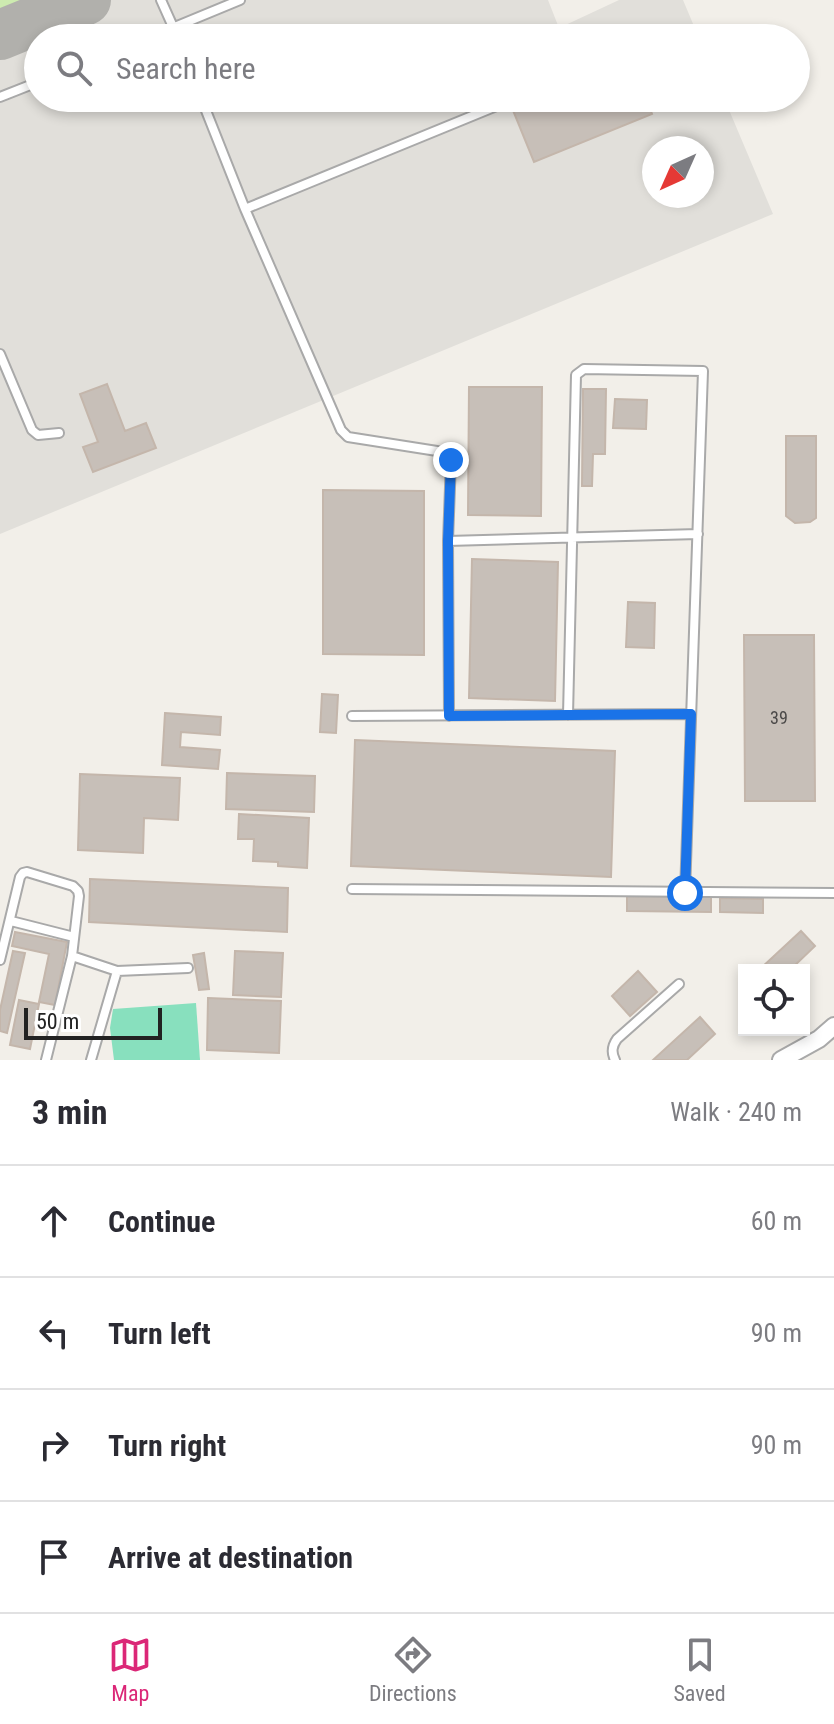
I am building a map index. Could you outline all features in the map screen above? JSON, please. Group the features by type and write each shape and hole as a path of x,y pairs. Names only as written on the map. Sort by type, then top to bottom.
{"street":[{"path":"781,1060 819,1039 834,1026"}],"lane":[{"path":"161,0 172,24"},
{"path":"183,24 240,0"},
{"path":"0,97 24,88"},
{"path":"207,112 341,430 348,437 437,451 451,460 449,716"},
{"path":"245,209 482,112"},
{"path":"0,354 32,430 38,435 59,433"},
{"path":"568,715 576,375 584,369 703,371 685,893"},
{"path":"448,541 698,534"},
{"path":"352,716 691,714"},
{"path":"0,960 23,873 73,886 78,891 72,956 46,1060"},
{"path":"352,889 834,893"},
{"path":"11,921 74,937"},
{"path":"72,956 117,971 188,968"},
{"path":"91,1060 117,971"},
{"path":"615,1060 612,1054 617,1039 679,984"}],"shaded area":[{"path":"0,0 548,0 557,24 24,24 24,112 730,112 773,214 0,534"},
{"path":"619,0 683,0 693,24 568,24"}],"green space":[{"path":"0,0 40,0 0,16"},
{"path":"196,1003 200,1060 114,1060 110,1028 113,1009"}],"building":[{"path":"514,112 651,112 652,114 534,162"},
{"path":"107,384 125,431 146,423 156,448 93,472 83,447 98,442 80,394"},
{"path":"469,387 542,387 541,516 468,515"},
{"path":"583,389 606,389 605,454 593,454 592,486 582,486"},
{"path":"615,399 647,400 646,429 613,428"},
{"path":"786,436 816,436 816,518 810,522 795,523 786,516"},
{"path":"323,490 424,491 424,655 323,654"},
{"path":"472,559 558,562 555,701 469,698"},
{"path":"628,602 655,603 654,648 626,647"},
{"path":"744,635 814,635 815,801 745,801"},
{"path":"322,694 338,695 336,733 320,732"},
{"path":"165,713 221,717 220,735 181,732 180,747 220,750 218,769 162,765"},
{"path":"355,740 615,751 611,877 351,866"},
{"path":"227,773 315,776 314,812 226,809"},
{"path":"80,774 180,778 178,820 144,818 143,853 78,850"},
{"path":"239,814 309,818 307,868 253,861 254,839 238,839"},
{"path":"90,879 288,888 287,932 89,922"},
{"path":"627,896 711,897 711,912 627,911"},
{"path":"720,898 763,899 763,913 720,912"},
{"path":"801,931 815,946 796,964 765,964"},
{"path":"15,932 67,942 55,1005 39,1002 49,954 12,946"},
{"path":"13,951 25,953 7,1033 0,1031 0,1010"},
{"path":"235,951 283,953 281,997 233,995"},
{"path":"204,953 209,989 199,990 193,955"},
{"path":"638,971 657,992 630,1016 612,996"},
{"path":"208,998 281,1001 279,1053 207,1050"},
{"path":"19,1000 39,1004 30,1049 10,1045"},
{"path":"700,1017 715,1034 687,1060 653,1060"}],"taxiway":[{"path":"27,24 86,0"},
{"path":"0,35 24,25"}],"route":[{"path":"451,460 449,716 691,714 685,893"}]}
